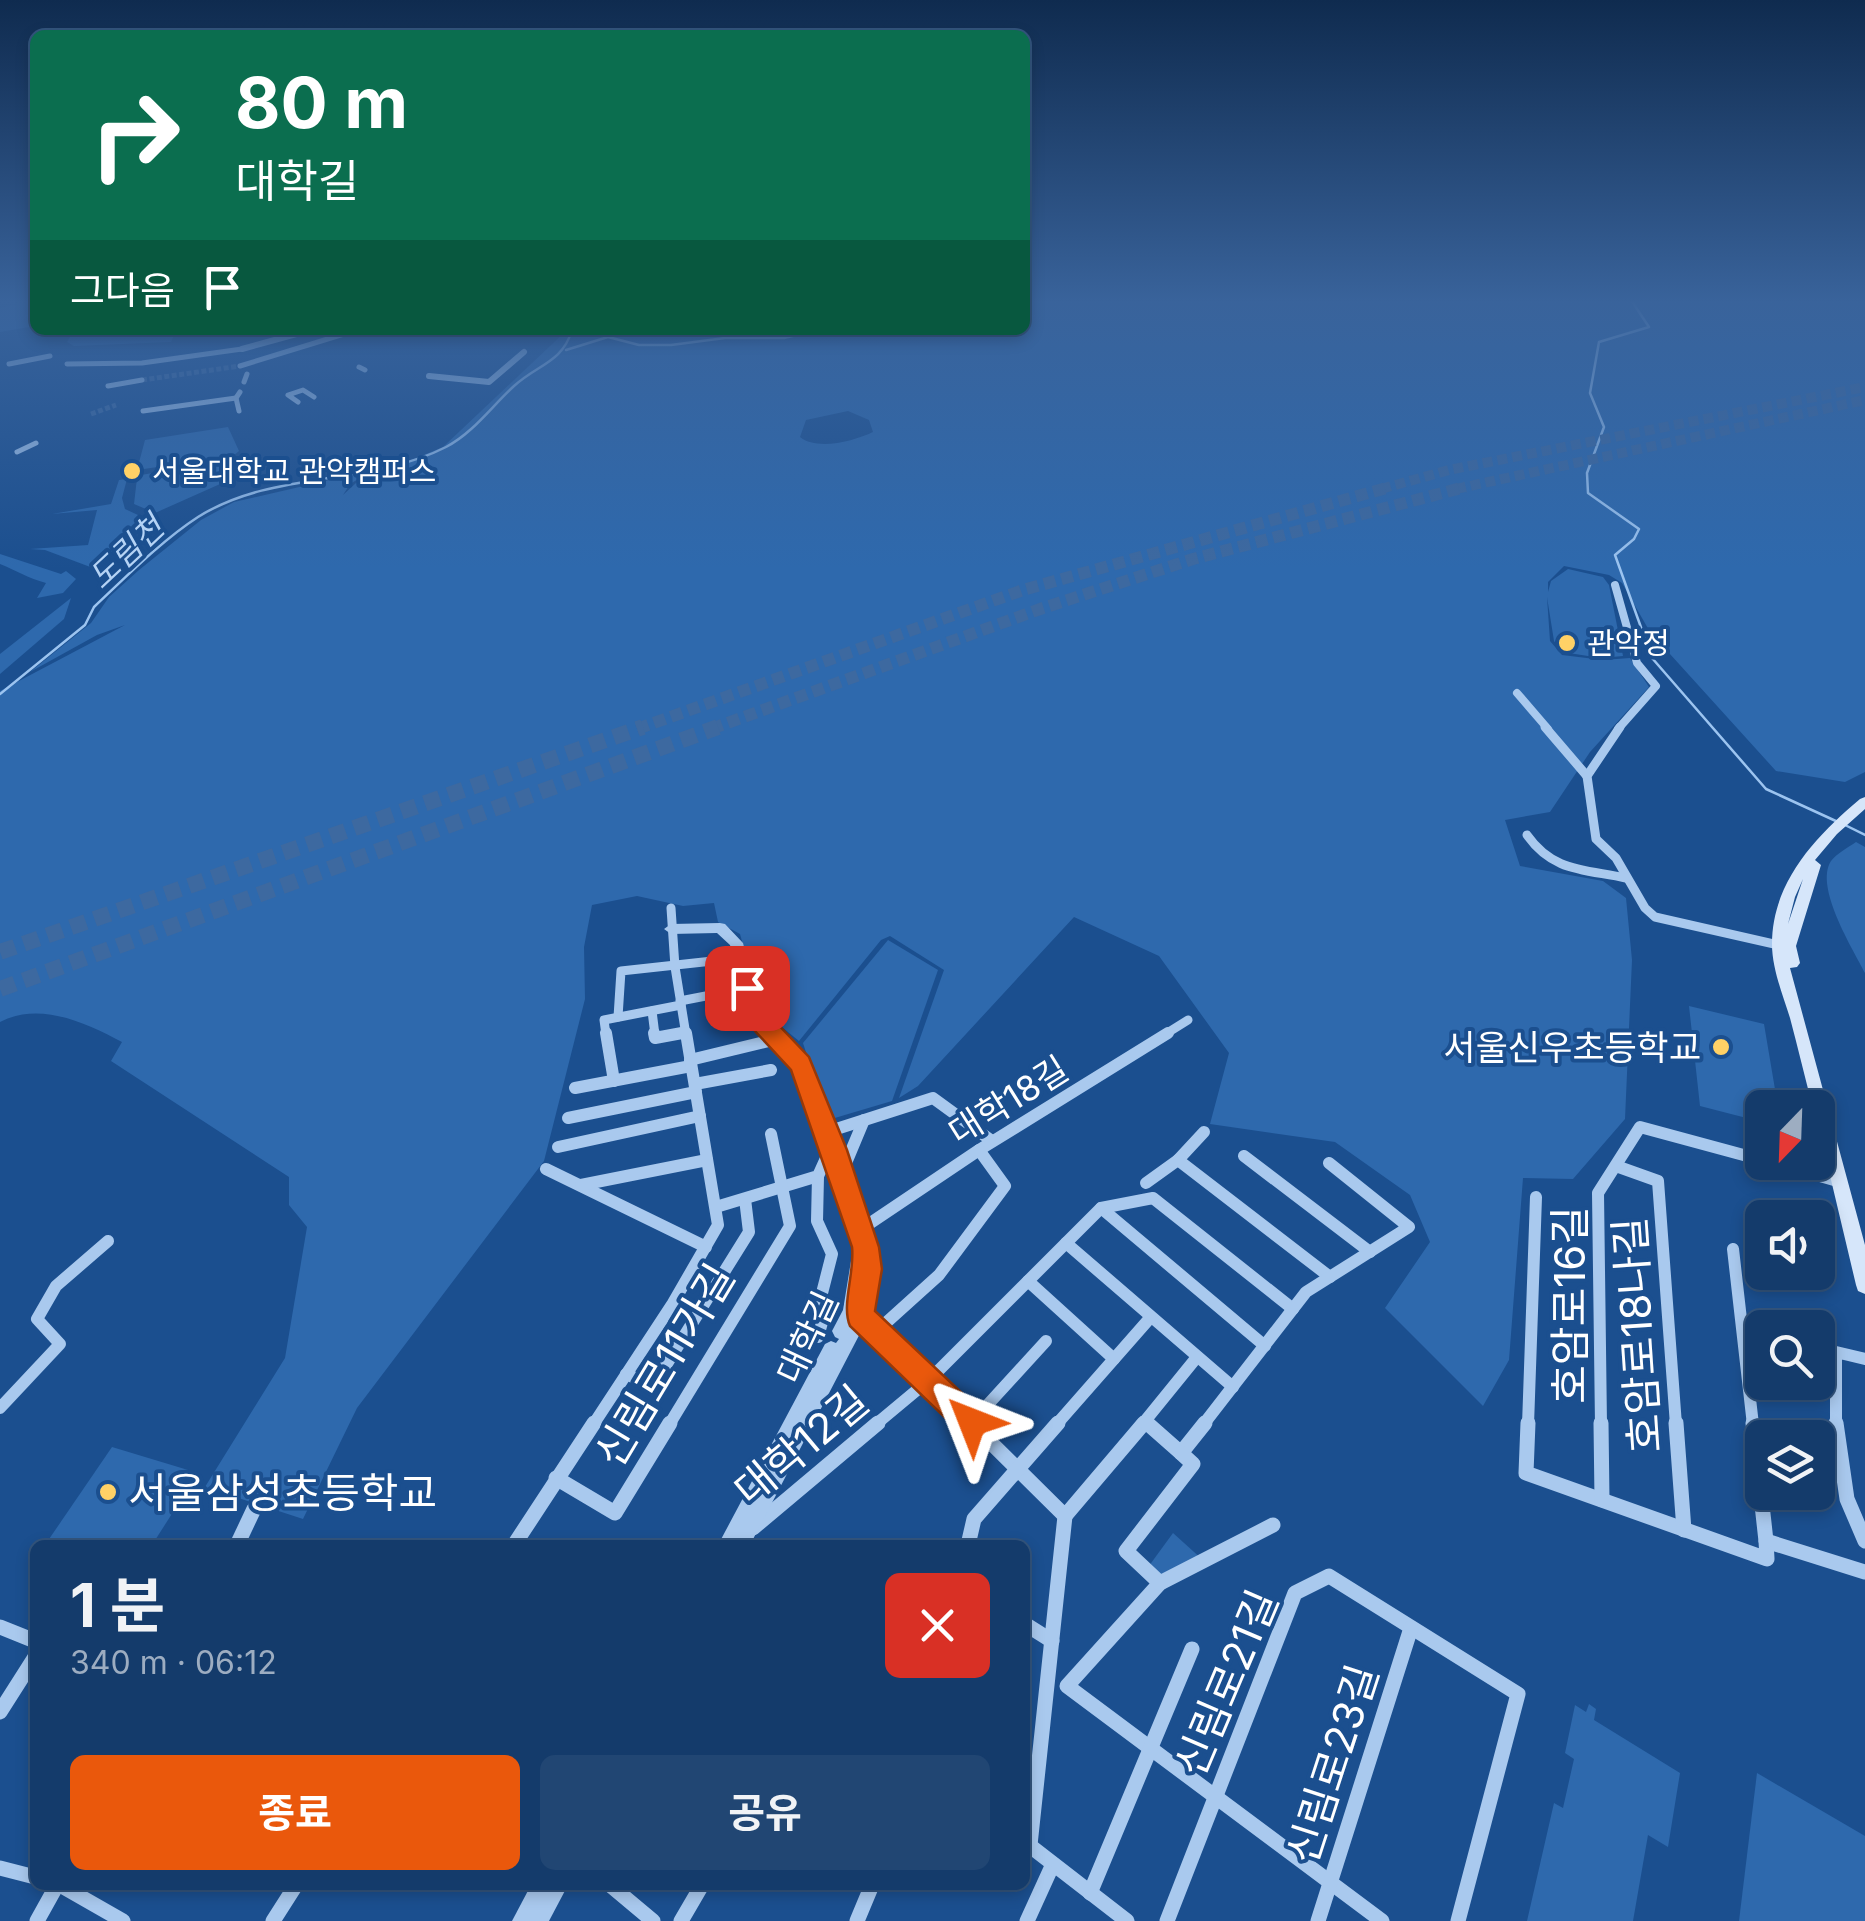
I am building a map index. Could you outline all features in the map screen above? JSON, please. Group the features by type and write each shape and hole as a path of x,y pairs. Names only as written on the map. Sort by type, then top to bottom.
{"main road":[{"path":"1865,802 1820,839 1802,866 1788,897 1784,946 1865,1284"},
{"path":"1865,814 1829,844 1809,873 1784,946 1865,1242"}],"street":[{"path":"298,402 288,395 303,390 314,397"},
{"path":"143,411 238,395 239,411"},
{"path":"16,452 36,443"},
{"path":"1587,776 1615,733 1656,686 1637,663 1615,585"},
{"path":"1517,693 1587,776 1596,839 1616,858 1655,917 1784,946"},
{"path":"1527,835 1542,856 1554,862 1626,878"},
{"path":"517,1540 718,1225 674,967 671,908"},
{"path":"672,932 717,932 730,944 737,958 748,1014 774,1040 792,1066 829,1144 860,1266 856,1314 731,1540"},
{"path":"618,1018 622,971 737,958"},
{"path":"614,1081 604,1020 743,989"},
{"path":"652,1011 654,1038 686,1032"},
{"name":"대학18길","path":"860,1230 979,1150 1188,1020"},
{"path":"575,1088 774,1040"},
{"path":"568,1118 772,1070"},
{"path":"818,1338 826,1308 820,1301 822,1284 832,1254 817,1221 818,1176 826,1163 829,1144 864,1120 933,1098 992,1142"},
{"path":"558,1146 700,1116"},
{"path":"839,1178 864,1120"},
{"name":"호암로16길","path":"1602,1500 1598,1192 1640,1128 1745,1156"},
{"path":"1146,1184 1178,1160 1204,1132"},
{"path":"771,1134 782,1190"},
{"path":"878,1330 939,1275 1004,1186 979,1150"},
{"path":"1244,1156 1370,1252"},
{"path":"581,1185 707,1160"},
{"path":"1178,1160 1330,1277"},
{"path":"1181,1453 1306,1292 1410,1227 1329,1163"},
{"name":"호암로18나길","path":"1616,1166 1658,1182 1684,1530"},
{"path":"546,1169 706,1247"},
{"path":"716,1207 818,1176"},
{"name":"대학길","path":"742,1540 856,1314 868,1269 860,1230 839,1178"},
{"path":"1835,1180 1842,1182"},
{"name":"신림로11가길","path":"556,1478 615,1512 790,1226 782,1190"},
{"path":"1536,1197 1526,1473 1767,1559 1732,1249"},
{"path":"1101,1208 1153,1198 1293,1309"},
{"path":"626,1374 653,1386 750,1232 745,1200"},
{"path":"1101,1208 1265,1346"},
{"name":"대학12길","path":"742,1540 928,1380 1101,1208"},
{"path":"0,1408 60,1344 38,1319 56,1286 108,1241"},
{"path":"1066,1243 1233,1387"},
{"path":"1028,1280 1114,1359"},
{"path":"856,1314 878,1330 1066,1516"},
{"path":"969,1540 974,1519 1150,1318"},
{"path":"972,1422 1046,1342"},
{"path":"1865,1359 1836,1352 1834,1402 1851,1519 1865,1541"},
{"path":"1030,1821 1066,1516 1196,1356"},
{"path":"1144,1421 1194,1464 1126,1551 1160,1583"},
{"path":"239,1540 254,1509"},
{"path":"1067,1686 1160,1583 1273,1525"},
{"path":"1766,1542 1865,1572"},
{"name":"신림로21길","path":"1167,1921 1295,1593 1329,1576 1412,1628"},
{"path":"0,1626 30,1639"},
{"path":"1030,1627 1052,1642"},
{"path":"1412,1628 1518,1694 1458,1921"},
{"name":"신림로23길","path":"1318,1921 1412,1628"},
{"path":"1090,1893 1192,1649"},
{"path":"0,1712 30,1664"},
{"path":"1049,1674 1382,1921"},
{"path":"1030,1846 1127,1921"},
{"path":"1026,1921 1053,1864"},
{"path":"0,1868 30,1877"},
{"path":"37,1921 56,1890"},
{"path":"68,1890 123,1921"},
{"path":"274,1921 293,1890"},
{"path":"524,1921 541,1890"},
{"path":"536,1921 553,1890"},
{"path":"616,1890 653,1921"},
{"path":"681,1921 699,1890"},
{"path":"858,1921 870,1890"}],"shaded area":[{"path":"504,390 1865,390 1865,772 1845,782 1776,771 1650,632 1622,583 1609,575 1564,566 1548,582 1548,592 1551,581 1568,569 1603,577 1609,585 1623,656 1601,658 1562,652 1554,641 1547,597 1550,641 1562,655 1603,660 1630,658 1649,687 1590,752 1550,812 1505,820 1520,866 1603,881 1626,898 1632,960 1625,1119 1573,1179 1523,1178 1509,1360 1483,1406 1385,1308 1430,1242 1410,1195 1335,1142 1210,1124 1229,1053 1159,956 1074,917 918,1086 899,1098 944,970 890,936 881,940 799,1041 761,1010 740,934 718,922 714,903 683,906 637,896 592,905 584,947 585,999 544,1161 357,1408 303,1519 205,1487 285,1358 307,1227 289,1205 289,1177 111,1061 122,1042 78,1022 47,1014 15,1016 0,1022 0,691 125,625 97,635 30,672 91,623 109,597 201,520 234,502 373,470 350,484 343,495 356,483 443,447","holes":["848,411 869,420 873,432 826,444 800,437 806,420"]},
{"path":"228,427 239,451 233,456 137,470 145,440"},
{"path":"240,458 255,461 258,467 155,513 134,504 137,478 141,475"},
{"path":"127,479 122,498 125,509 151,521 93,568 45,550 30,549 88,545 97,510 52,514 111,504 119,480"},
{"path":"0,554 61,574 66,571 76,579 63,593 37,598 46,583 0,564"},
{"path":"71,598 64,619 0,674 0,654"},
{"path":"1856,842 1865,847 1865,973 1837,918 1827,886 1831,861"},
{"path":"888,940 938,970 892,1101 828,1120 803,1043"},
{"path":"1689,1006 1764,1024 1775,1090 1745,1090 1745,1118 1700,1106"},
{"path":"112,1447 198,1473 155,1540 48,1540"},
{"path":"1173,1533 1204,1561 1160,1583 1146,1570"},
{"path":"1589,1704 1596,1709 1594,1720 1680,1773 1668,1847 1648,1835 1633,1921 1527,1921 1554,1803 1563,1808 1574,1759 1565,1753 1575,1705 1586,1712"},
{"path":"1757,1773 1865,1836 1865,1921 1739,1921"}],"waterway":[{"name":"도림천","path":"0,694 85,625 94,607 157,548 198,517 257,492 417,459 456,441 510,390"},
{"path":"1591,390 1604,427 1587,473 1588,493 1639,529 1634,539 1615,555 1652,658 1766,789 1838,822"},
{"path":"1845,825 1865,835"}],"tunnel":[{"path":"1381,489 1449,470 1852,390"},
{"path":"1464,487 1865,400"},
{"path":"91,414 116,405"},
{"path":"637,729 1023,590 1390,487"},
{"path":"711,729 1043,608 1193,559 1464,487"},
{"path":"1456,489 1464,487"},
{"path":"0,952 643,727"},
{"path":"0,989 718,727"}],"place":[{"name":"서울대학교 관악캠퍼스","path":"132,471"},
{"name":"관악정","path":"1567,643"},
{"name":"서울신우초등학교","path":"1721,1047"},
{"name":"서울삼성초등학교","path":"108,1492"}],"route":[{"path":"747,988 750,1003 763,1024 801,1064 834,1150 866,1247 868,1269 860,1316 972,1422"}]}
